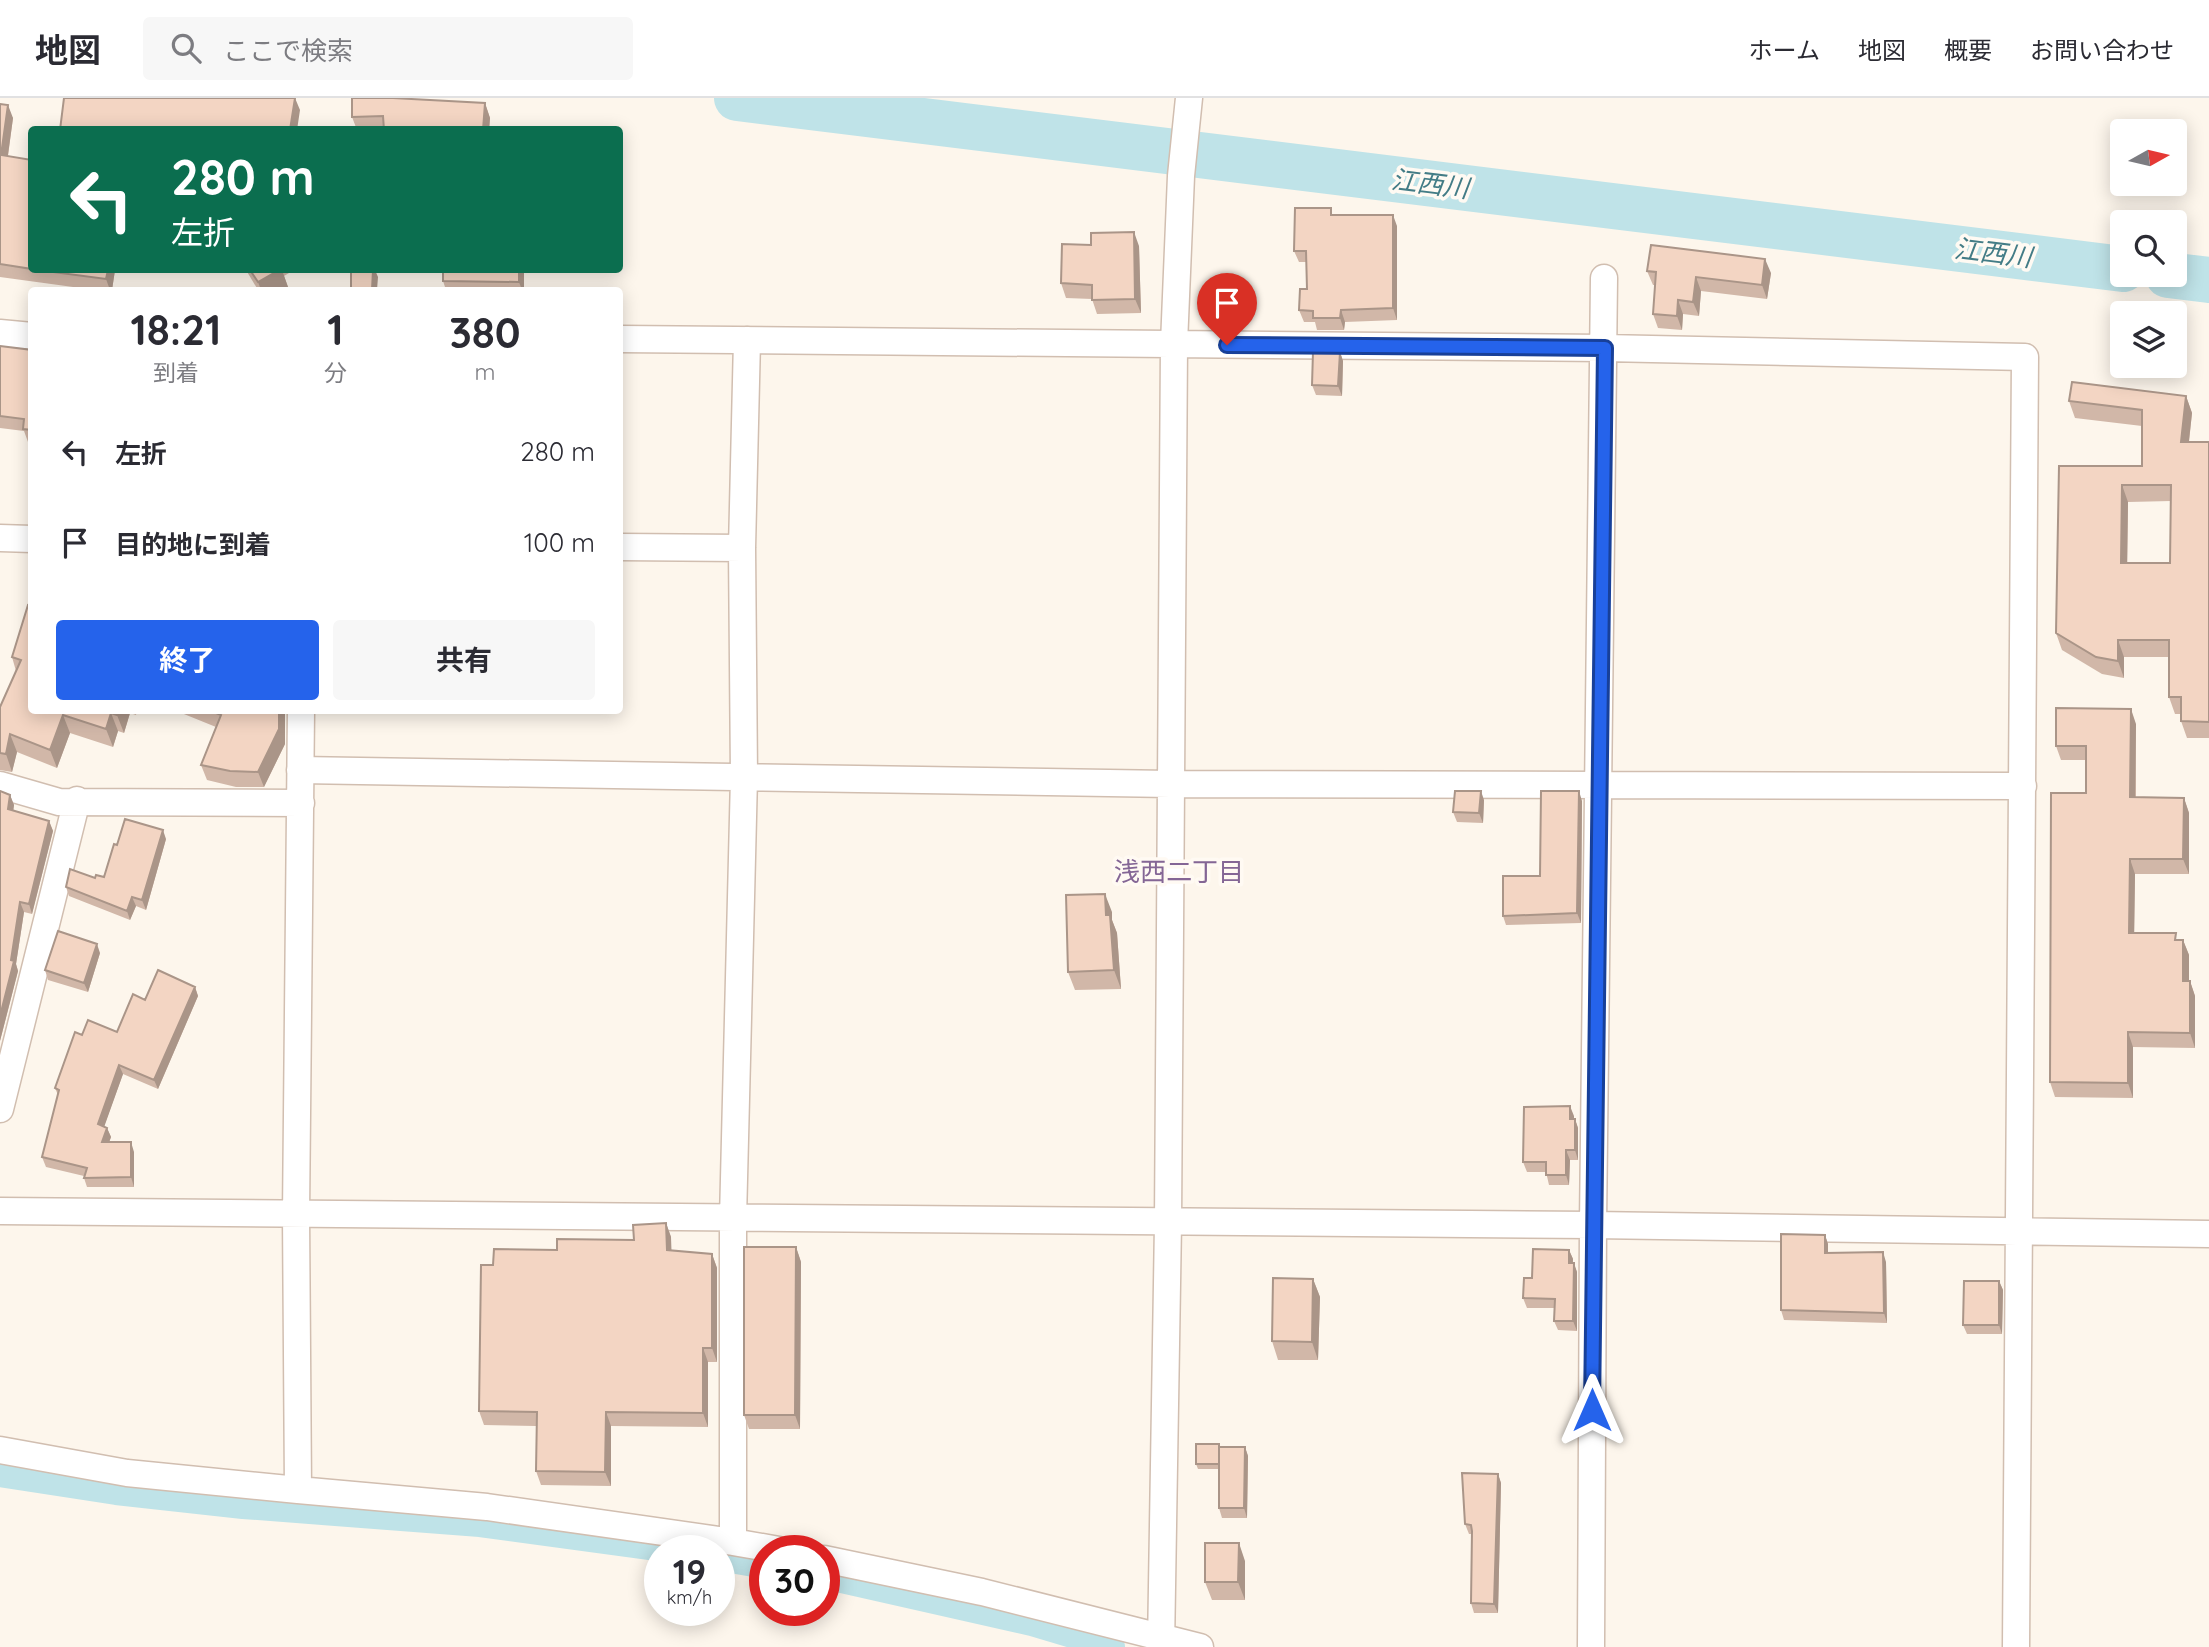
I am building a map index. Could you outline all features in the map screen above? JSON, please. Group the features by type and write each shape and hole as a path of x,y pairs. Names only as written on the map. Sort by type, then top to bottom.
{"street":[{"path":"1161,1642 1168,1223 1174,344 1181,176 1189,98"},
{"path":"1591,1647 1604,278"},
{"path":"0,333 28,336"},
{"path":"623,339 1605,348 2025,357 2016,1647"},
{"path":"733,1535 733,1219 744,777 742,548 747,340"},
{"path":"0,538 28,538"},
{"path":"623,547 742,548"},
{"path":"298,1490 296,1215 300,714"},
{"path":"300,770 1170,784 2023,786"},
{"path":"0,785 59,802 301,803"},
{"path":"0,1109 77,800"},
{"path":"0,1210 296,1215 1593,1225 2209,1234"},
{"path":"0,1450 127,1473 488,1507 684,1535"},
{"path":"840,1562 982,1592 1161,1642 1200,1647"}],"building":[{"path":"64,98 295,98 291,126 60,126"},
{"path":"352,98 485,103 483,126 384,126 383,116 352,117"},
{"path":"0,104 8,105 1,155 28,159 28,268 0,264"},
{"path":"1295,208 1331,208 1331,215 1393,215 1393,308 1341,310 1340,318 1313,318 1313,311 1299,310 1300,289 1307,289 1306,251 1294,251"},
{"path":"1134,232 1135,299 1092,300 1092,285 1061,283 1062,244 1091,245 1091,233"},
{"path":"1651,245 1765,259 1762,285 1696,277 1693,302 1678,300 1677,316 1653,314 1656,272 1647,271"},
{"path":"61,273 107,273 106,279"},
{"path":"252,273 274,273 258,282"},
{"path":"351,273 373,273 372,287 351,287"},
{"path":"443,273 519,273 519,282 443,281"},
{"path":"0,346 28,350 28,430 23,429 24,419 0,416"},
{"path":"1313,352 1340,352 1338,386 1312,385"},
{"path":"2072,382 2186,396 2181,442 2209,442 2209,722 2181,721 2181,697 2169,697 2169,640 2118,640 2118,661 2096,657 2056,633 2059,466 2142,466 2142,410 2069,401","holes":["2122,485 2171,485 2170,563 2121,563"]},
{"path":"28,605 28,714 111,714 106,729 63,715 50,750 10,734 6,754 0,753 0,707 21,660 12,657"},
{"path":"2056,708 2131,709 2130,797 2184,798 2183,859 2130,859 2129,933 2176,933 2175,940 2183,940 2183,981 2190,981 2190,1033 2128,1032 2128,1083 2050,1082 2051,793 2086,793 2086,746 2056,746"},
{"path":"219,714 279,714 279,729 258,772 230,771 201,765 221,715"},
{"path":"0,791 10,795 8,809 49,821 29,904 20,902 11,960 14,961 0,1016"},
{"path":"1455,791 1481,791 1479,813 1453,812"},
{"path":"1541,791 1579,791 1577,913 1503,916 1503,876 1540,876"},
{"path":"125,819 163,830 142,900 132,897 127,911 66,887 70,869 95,878 96,875 104,877"},
{"path":"1105,894 1106,915 1110,915 1114,970 1068,972 1066,895"},
{"path":"58,931 97,944 84,983 45,970"},
{"path":"158,970 195,987 154,1080 119,1065 98,1124 107,1128 102,1142 131,1142 131,1177 84,1178 87,1168 42,1157 59,1090 55,1088 75,1032 82,1035 88,1020 117,1032 133,994 145,1000"},
{"path":"1570,1106 1570,1119 1575,1119 1575,1150 1566,1150 1566,1175 1546,1175 1546,1162 1523,1162 1524,1107"},
{"path":"666,1223 667,1250 712,1254 712,1348 703,1348 703,1413 606,1412 605,1472 536,1471 537,1412 479,1411 481,1265 493,1265 494,1249 557,1250 557,1239 634,1240 633,1225"},
{"path":"1781,1234 1825,1235 1825,1253 1883,1252 1884,1313 1781,1310"},
{"path":"744,1247 796,1247 795,1415 744,1415"},
{"path":"1533,1249 1569,1250 1569,1263 1574,1263 1573,1321 1554,1321 1555,1299 1523,1298 1524,1278 1532,1278"},
{"path":"1273,1278 1313,1279 1312,1342 1272,1341"},
{"path":"1964,1281 1999,1281 1999,1325 1963,1325"},
{"path":"1196,1444 1219,1444 1219,1464 1196,1464"},
{"path":"1219,1447 1245,1447 1244,1508 1219,1508"},
{"path":"1462,1473 1498,1474 1494,1604 1471,1603 1472,1531 1471,1525 1465,1524"},
{"path":"1205,1543 1239,1543 1238,1582 1205,1582"}],"waterway":[{"name":"江西川","path":"737,98 2110,267"},
{"name":"江西川","path":"2187,277 2209,280"},
{"path":"0,1474 116,1492 243,1506 480,1524 644,1546"},
{"path":"735,1561 749,1563"},
{"path":"840,1580 1032,1623 1112,1647"}],"district":[{"name":"浅西二丁目","path":"1179,872"}],"route":[{"path":"1227,345 1605,348 1592,1410"}]}
